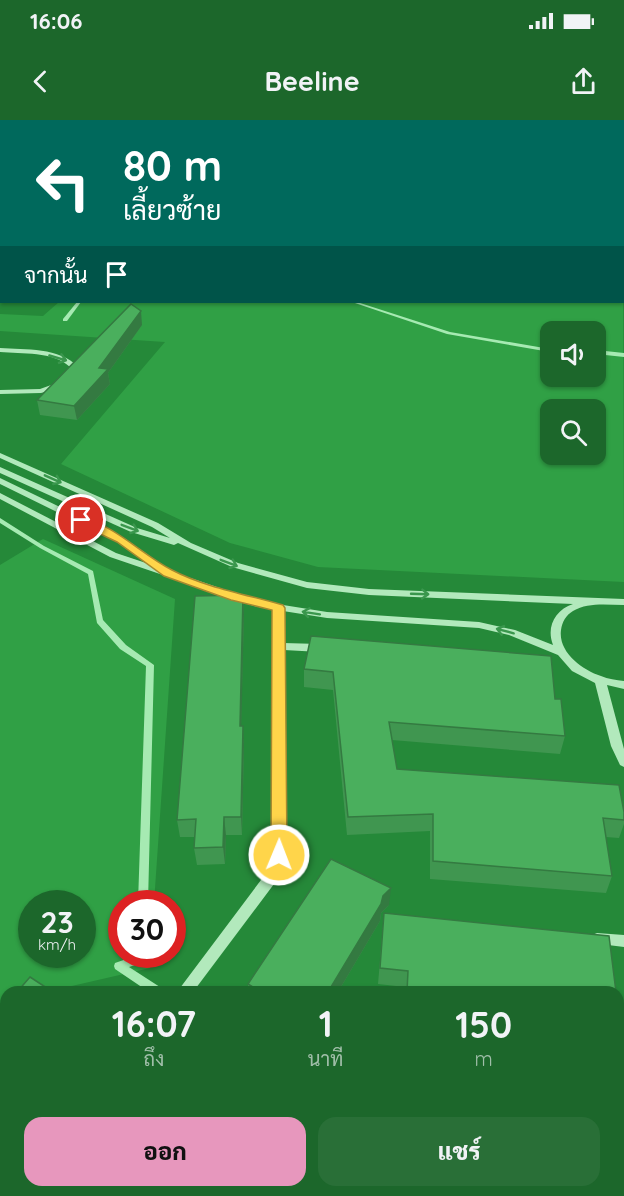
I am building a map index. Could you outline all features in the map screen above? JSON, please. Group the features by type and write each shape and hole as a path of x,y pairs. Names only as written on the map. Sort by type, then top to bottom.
{"street":[{"path":"0,350 58,356 71,362 75,367 57,386 41,391 0,392"},
{"path":"0,455 155,525 188,545"},
{"path":"0,470 134,530 188,545 235,565 307,585 369,592 586,601 605,599 624,602"},
{"path":"0,481 121,540 168,573"},
{"path":"0,496 113,555 246,601 327,615 479,625 511,632 560,652"},
{"path":"586,601 562,613 554,627 554,635 560,652 571,664 600,681 624,685"},
{"path":"189,986 257,897 276,867 280,839 279,608"},
{"path":"279,646 335,649"},
{"path":"600,681 617,746 624,762"},
{"path":"589,938 624,941"}],"green space":[{"path":"58,303 623,303 624,582 318,567 230,543 61,464 165,342 0,331 0,314 43,316"},
{"path":"43,539 175,599 155,890 108,890 108,968 150,968 72,986 0,986 0,565"}],"building":[{"path":"131,304 141,311 99,368 108,369 74,406 37,400"},
{"path":"243,595 240,726 243,726 241,817 224,817 223,847 194,848 196,819 177,820 195,596"},
{"path":"311,636 551,656 555,699 561,699 565,736 389,722 397,769 619,785 624,820 603,818 612,876 433,861 433,814 348,817 333,672 304,669"},
{"path":"331,859 391,888 383,896 381,904 332,986 251,986 248,984"},
{"path":"384,913 609,936 615,986 407,986 408,971 380,968"},
{"path":"30,977 44,986 22,986"}],"waterway":[{"path":"65,320 78,303"},
{"path":"357,303 449,333 540,349"},
{"path":"606,353 624,355"},
{"path":"0,520 42,547 91,573 100,621 123,647 150,665 143,890"},
{"path":"122,968 150,986"}],"route":[{"path":"81,520 121,540 168,573 257,604 279,608 279,855"}]}
